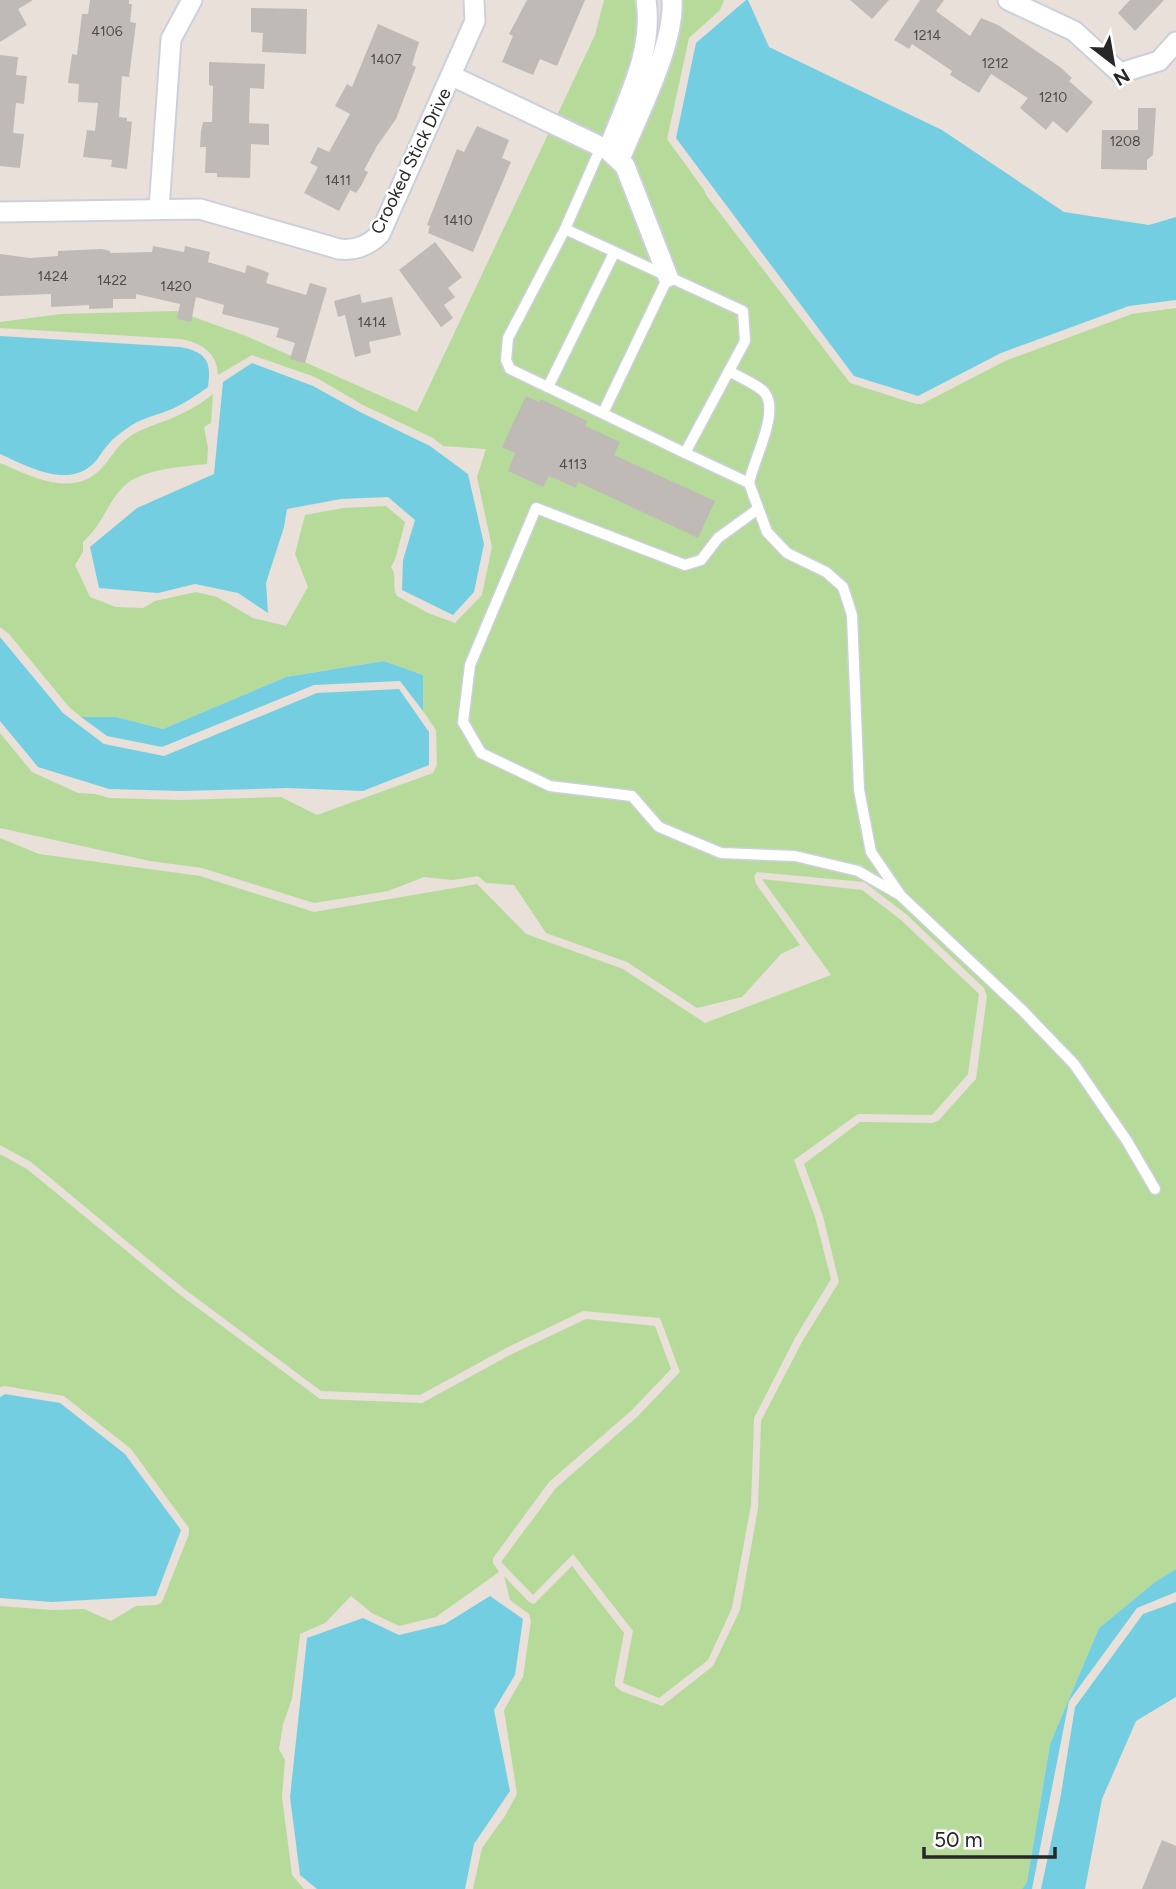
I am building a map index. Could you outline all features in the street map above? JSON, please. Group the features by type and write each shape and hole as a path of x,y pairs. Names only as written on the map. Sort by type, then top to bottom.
{"street":[{"path":"159,209 171,39 192,0"},
{"name":"Crooked Stick Drive","path":"0,212 200,209 339,249 349,250 367,245 380,234 452,76 475,21 474,0"},
{"path":"610,152 644,53 648,36 646,0"},
{"path":"610,152 669,35 673,0"},
{"path":"1008,0 1074,31 1120,73 1159,61 1176,41"},
{"path":"452,76 610,152 625,166 668,277"}],"lane":[{"path":"610,152 565,229 508,338 506,360 510,369 749,483"},
{"path":"565,229 743,311 745,341 685,453"},
{"path":"548,387 614,253"},
{"path":"603,414 668,277"},
{"path":"729,371 765,391 769,403 771,416 749,483 767,532 787,553 827,572 843,587 852,615 859,790 871,852 901,895 1021,1009 1074,1065 1127,1141 1155,1189"},
{"path":"758,509 718,538 701,559 685,565 536,508 470,664 463,722 481,753 550,786 632,796 659,827 721,853 795,856 858,870 901,895"}],"green space":[{"path":"604,0 637,0 639,34 599,144 604,158 617,170 663,289 680,284 631,158 671,59 681,18 682,0 724,0 720,10 689,38 667,139 706,195 850,383 922,404 1005,361 1132,314 1176,308 1176,1569 1155,1582 1099,1628 1050,1744 1027,1882 1022,1889 473,1889 482,1848 517,1794 504,1710 523,1677 531,1621 529,1614 510,1600 504,1576 534,1604 572,1566 624,1633 615,1680 615,1686 621,1691 662,1706 713,1666 740,1610 758,1508 761,1421 802,1342 839,1282 823,1216 804,1164 860,1122 938,1121 976,1079 987,996 984,988 906,914 864,882 757,872 754,876 756,884 800,945 781,954 742,997 697,1008 627,962 546,933 514,885 486,883 478,876 453,880 424,877 388,891 314,903 202,868 150,861 0,828 0,733 32,772 78,793 109,798 182,800 281,797 317,815 433,773 437,765 436,730 423,711 423,675 384,661 286,677 163,729 116,717 81,717 69,707 9,634 0,627 0,463 51,482 76,483 100,470 118,447 132,435 182,414 213,394 211,423 204,427 208,448 207,464 151,472 130,481 117,494 95,529 83,542 83,552 75,565 90,597 116,607 143,608 155,601 196,592 217,597 253,618 286,626 308,587 295,554 305,515 343,508 386,506 405,522 391,567 397,596 428,613 455,623 482,595 492,547 477,477 486,449 443,446 433,438 363,405 315,377 252,355 218,375 215,360 207,350 181,339 0,328 0,322 61,314 177,311 246,336 417,412 595,35"},
{"path":"0,838 39,854 200,876 314,912 477,884 526,934 623,969 705,1023 831,975 762,879 862,890 901,920 979,994 968,1074 932,1115 858,1114 794,1160 815,1217 831,1279 795,1338 754,1418 751,1505 732,1608 708,1660 659,1698 623,1683 633,1631 573,1554 533,1595 501,1562 556,1488 637,1417 680,1372 660,1318 583,1311 508,1347 420,1395 321,1391 183,1288 31,1162 0,1145"},
{"path":"0,1154 27,1169 179,1294 320,1399 422,1403 512,1354 586,1319 655,1326 671,1369 632,1410 549,1482 493,1558 499,1572 436,1617 399,1626 372,1613 351,1596 325,1623 300,1634 292,1699 283,1724 279,1749 285,1760 282,1797 292,1875 304,1889 0,1889 0,1606 52,1610 84,1609 111,1621 136,1606 157,1605 162,1602 189,1528 131,1449 64,1396 0,1387"}],"water":[{"path":"746,0 769,47 942,130 1064,212 1149,225 1176,217 1176,300 1129,306 1001,353 918,396 854,376 676,138 696,43"},
{"path":"0,336 189,349 201,355 208,364 208,387 177,407 129,427 84,471 60,475 48,473 0,454"},
{"path":"252,363 313,386 430,446 468,474 484,544 474,592 453,615 402,590 403,560 415,520 388,497 341,499 287,509 266,583 268,613 238,593 195,584 158,593 99,588 90,547 137,508 214,474 223,382"},
{"path":"0,637 63,713 104,744 164,756 317,693 399,689 429,732 429,765 363,791 287,788 181,791 109,789 38,767 0,721"},
{"path":"384,661 423,675 423,711 400,681 314,685 162,747 107,736 81,717 116,717 163,729 286,677"},
{"path":"5,1394 60,1403 125,1454 181,1530 156,1596 52,1602 0,1598 0,1397"},
{"path":"1176,1569 1176,1592 1137,1608 1069,1701 1032,1889 1022,1889 1027,1882 1050,1744 1099,1628 1155,1582"},
{"path":"490,1596 523,1619 515,1675 494,1710 510,1791 474,1844 465,1889 317,1889 300,1875 290,1797 307,1638 363,1618 399,1635 445,1624"},
{"path":"1176,1602 1176,1697 1136,1721 1102,1799 1085,1889 1041,1889 1060,1800 1075,1707 1143,1614"}],"building":[{"path":"0,0 33,0 18,9 27,25 0,42"},
{"path":"90,0 129,0 129,4 132,4 130,22 136,23 129,77 122,76 119,117 132,122 127,169 111,167 112,160 83,157 87,130 95,131 98,103 78,102 79,84 68,83 72,54 77,55 82,14 88,14"},
{"path":"527,0 585,0 557,66 540,59 533,75 502,62 513,36 509,34"},
{"path":"850,0 889,0 872,19"},
{"path":"920,0 944,0 936,11 970,36 981,18 998,25 1060,67 1072,78 1069,81 1093,102 1067,133 1053,121 1046,130 1020,108 1028,98 991,74 979,93 950,75 952,71 912,44 909,49 894,40"},
{"path":"1130,0 1164,0 1135,31 1118,13"},
{"path":"251,8 307,9 306,54 262,52 263,33 251,32"},
{"path":"378,24 419,42 412,65 416,67 396,119 364,170 368,172 361,186 356,193 350,190 339,211 304,193 318,167 310,163 318,147 329,152 350,114 335,106 347,84 352,87"},
{"path":"0,55 18,57 16,75 27,76 24,104 16,103 13,133 24,134 20,168 0,166"},
{"path":"209,62 265,64 264,89 250,88 249,123 269,124 269,145 251,144 250,178 217,177 217,173 205,173 206,147 200,147 203,122 212,122 213,86 209,85"},
{"path":"1138,108 1156,108 1153,155 1147,160 1147,170 1101,169 1102,130 1138,130"},
{"path":"477,126 509,140 502,158 511,162 473,252 428,233 430,226 427,225 457,149 464,152"},
{"path":"435,242 462,277 448,288 455,297 444,305 453,318 441,327 399,270"},
{"path":"153,246 184,252 185,246 210,252 208,262 245,273 247,265 262,270 269,273 266,283 306,295 310,283 327,288 305,363 290,359 295,343 276,337 279,328 222,314 224,305 196,297 191,322 177,319 180,304 136,294 136,299 113,299 113,308 89,309 89,305 51,307 51,294 0,296 0,254 30,258 58,256 58,251 102,249 110,253 152,252"},
{"path":"360,294 362,303 392,297 401,335 369,342 371,353 355,357 345,315 338,317 334,301"},
{"path":"526,396 539,402 541,399 587,421 585,426 620,442 614,455 715,501 698,538 578,482 576,488 549,476 543,487 508,471 515,453 502,447"},
{"path":"1162,1840 1176,1846 1176,1889 1142,1889"}]}
